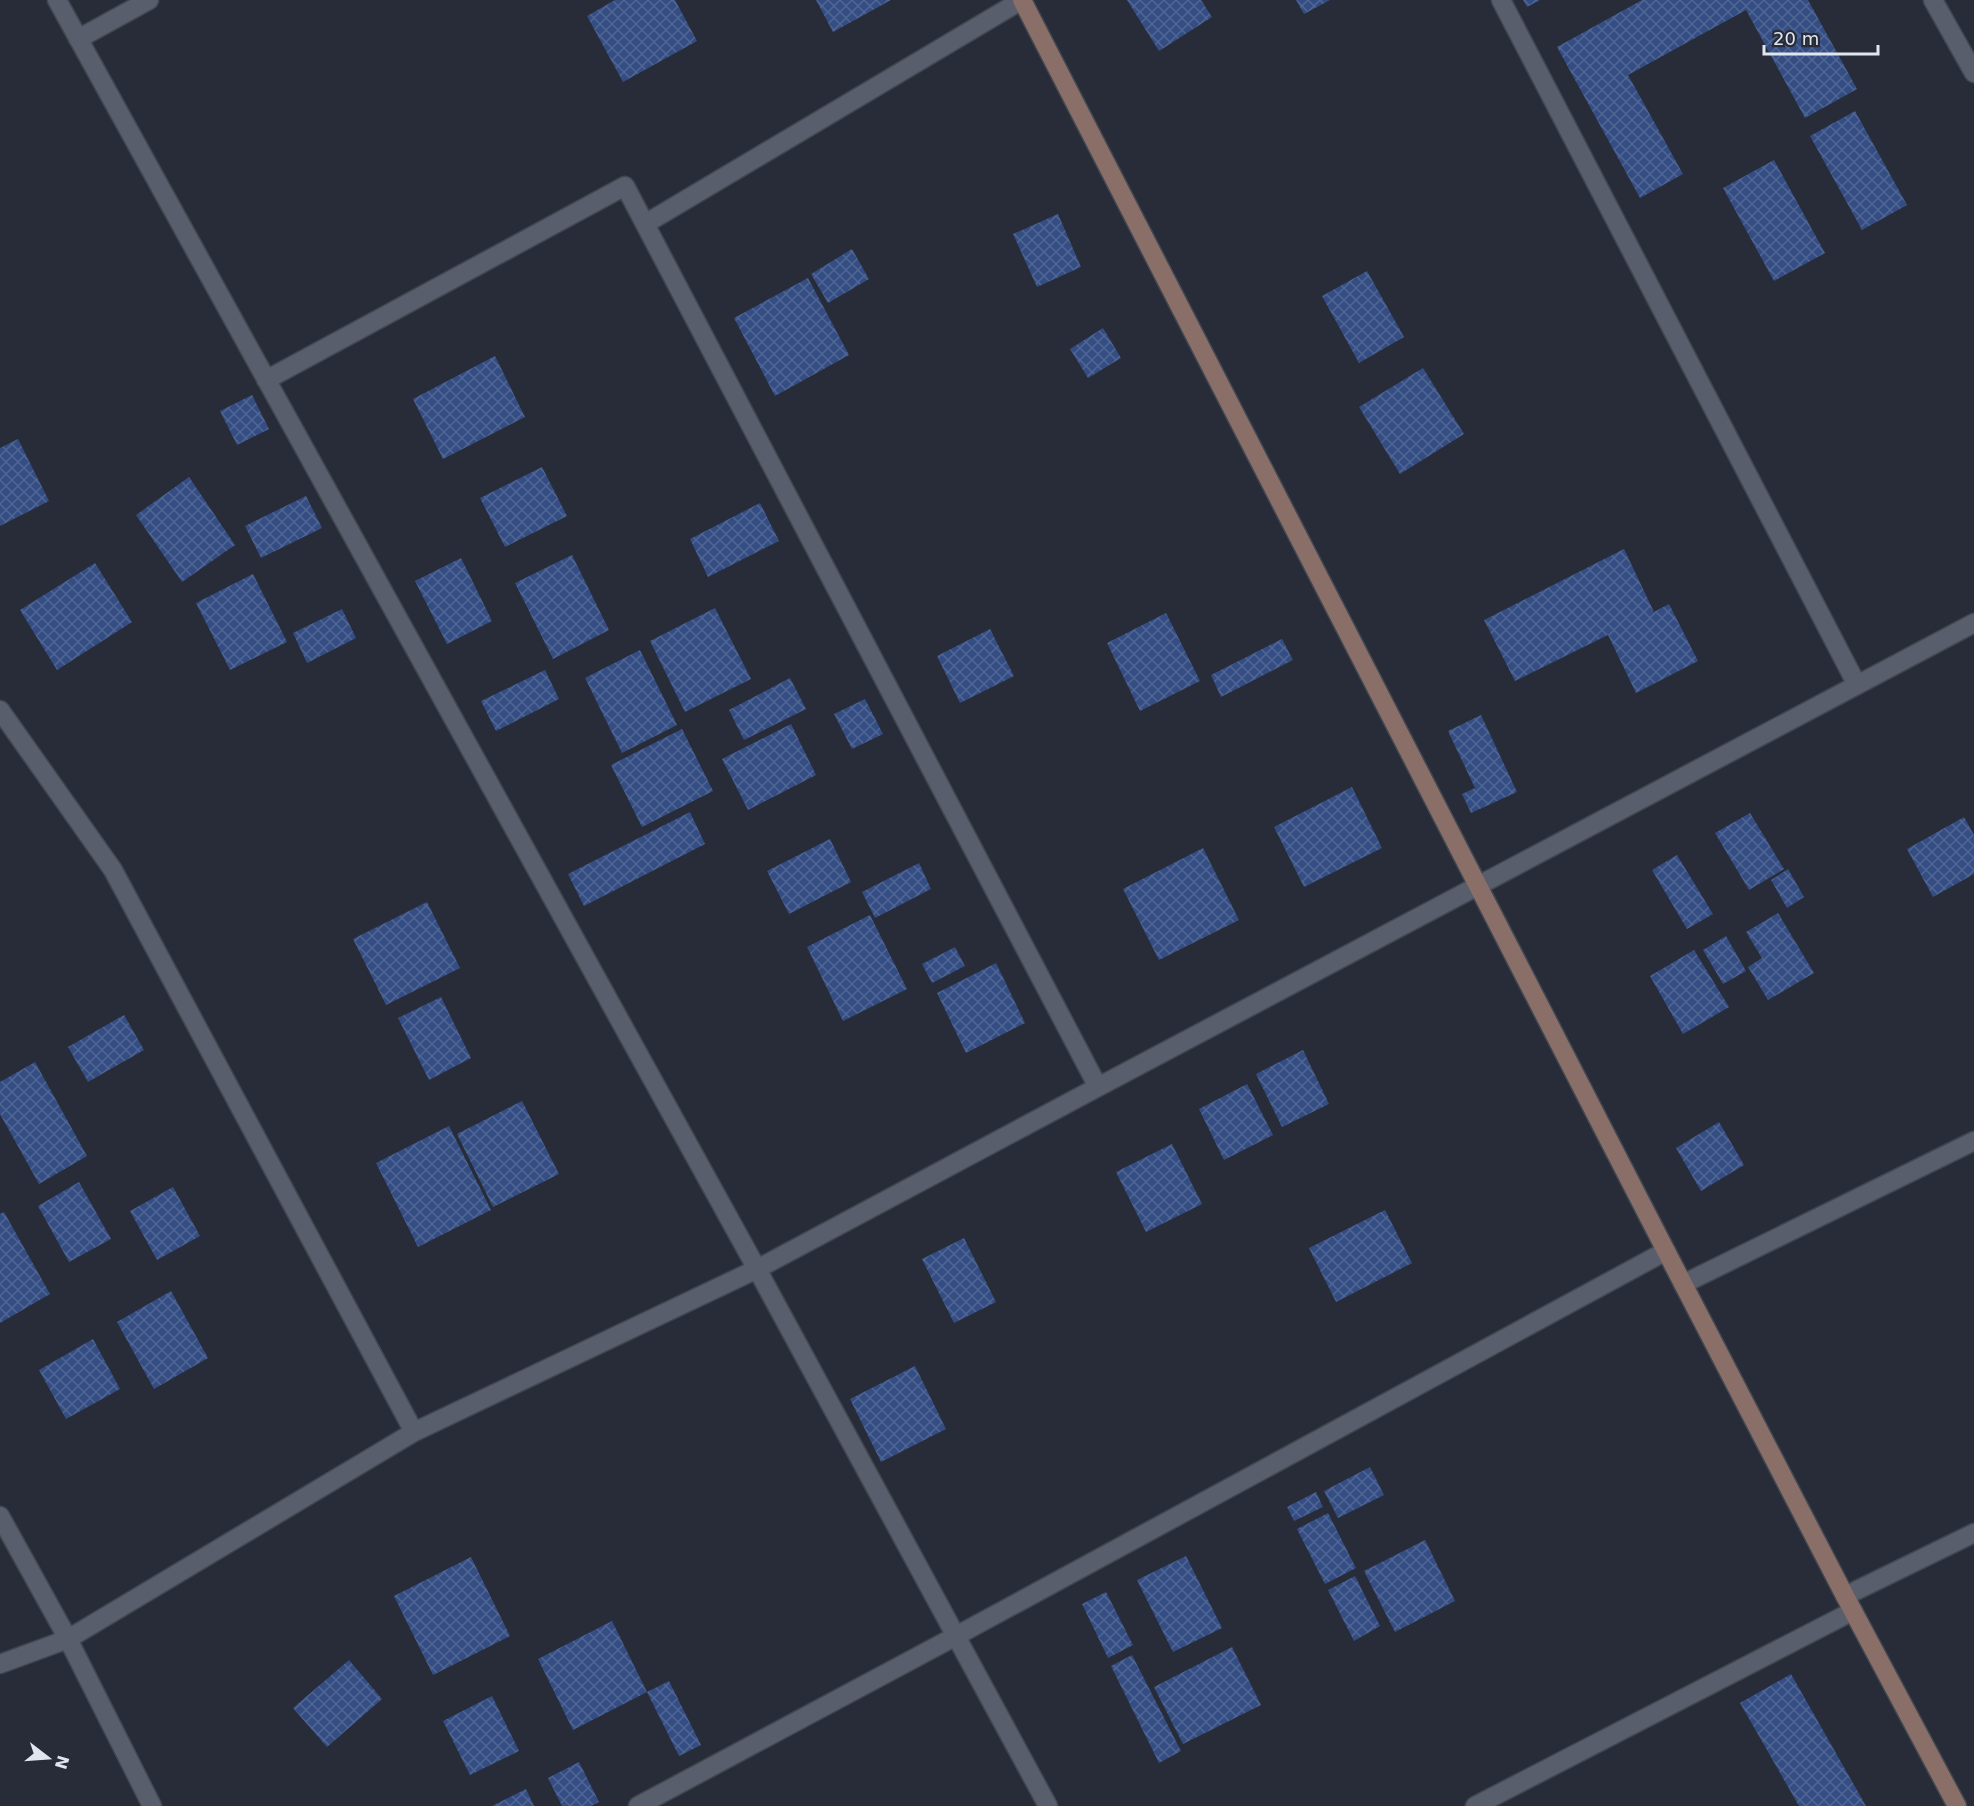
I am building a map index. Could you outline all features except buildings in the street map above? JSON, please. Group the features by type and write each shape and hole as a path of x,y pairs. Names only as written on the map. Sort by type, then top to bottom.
{"street":[{"path":"57,0 757,1269 1048,1806"},
{"path":"78,39 150,0"},
{"path":"645,224 1022,0 1683,1284 1957,1806"},
{"path":"1501,0 1857,685"},
{"path":"1933,0 1974,73"},
{"path":"266,381 625,186 1098,1087"},
{"path":"0,1664 68,1639 414,1432 757,1269 1974,623"},
{"path":"0,710 113,870 414,1432"},
{"path":"1683,1284 1974,1142"},
{"path":"638,1806 1666,1251"},
{"path":"0,1516 68,1639 152,1806"},
{"path":"1475,1806 1849,1604 1974,1533"}]}
